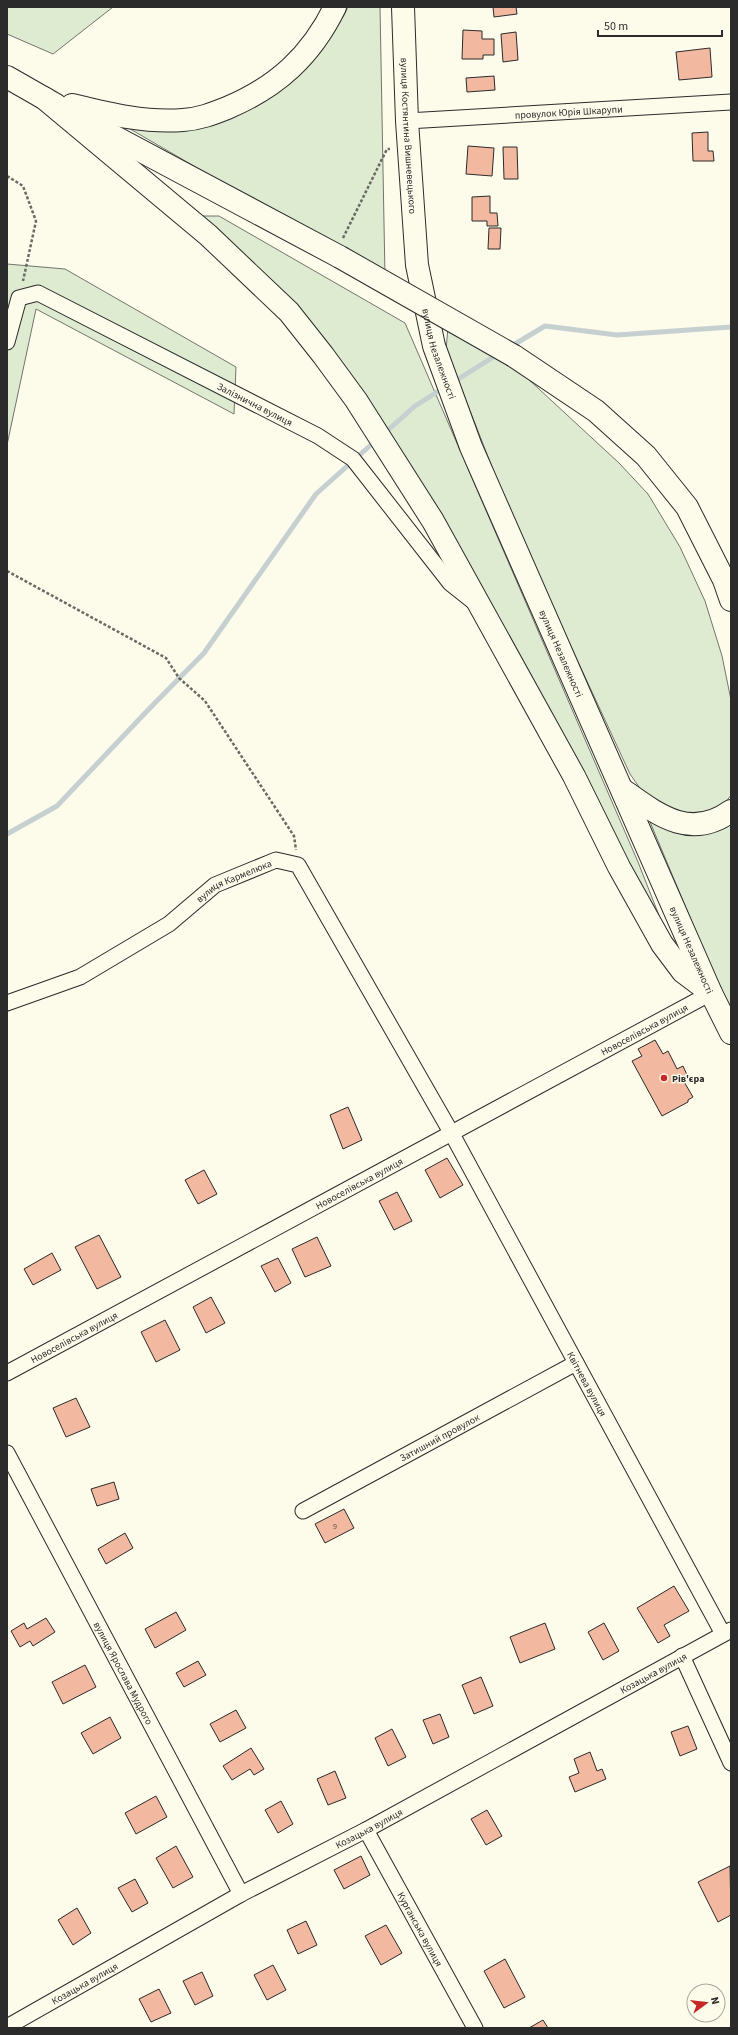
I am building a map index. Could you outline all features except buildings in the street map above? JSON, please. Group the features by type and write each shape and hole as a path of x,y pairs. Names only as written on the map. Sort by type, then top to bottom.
{"main road":[{"path":"44,98 125,118 183,120 203,117 244,100 264,89 291,70 320,36 335,7"},
{"name":"вулиця Костянтина Вишневецького","path":"403,7 406,121 417,265"},
{"path":"7,77 337,256 514,356 596,411 646,456 687,507 724,580 731,600"},
{"path":"44,98 208,234 289,312 356,400 433,521 574,776 662,944 683,972 711,993"},
{"name":"вулиця Незалежності","path":"417,265 434,346 471,447 711,993 731,1033"},
{"path":"623,790 658,814 674,822 692,825 704,823 731,811"}],"street":[{"name":"провулок Юрія Шкарупи","path":"406,121 731,102"},
{"name":"Залізнична вулиця","path":"19,298 38,293 318,436 353,459 450,583 481,607"},
{"path":"7,342 19,298"},
{"name":"вулиця Кармелюка","path":"7,1003 80,977 168,924 215,885 276,860 298,865"},
{"path":"298,865 452,1134"},
{"name":"Новоселівська вулиця","path":"7,1373 711,993"},
{"name":"Квітнева вулиця","path":"452,1134 576,1364 727,1632"},
{"name":"Затишний провулок","path":"303,1511 576,1364"},
{"name":"вулиця Ярослава Мудрого","path":"7,1453 241,1894"},
{"name":"Козацька вулиця","path":"7,2027 241,1894 366,1830 727,1632"},
{"path":"682,1656 731,1763"},
{"name":"Курганська вулиця","path":"366,1830 475,2028"}],"path":[{"path":"337,256 386,149"},
{"path":"7,176 23,186 36,221 19,298"},
{"path":"7,571 166,658 180,678 205,701 294,836 298,865"}],"green space":[{"path":"7,7 113,7 53,54 7,34"},
{"path":"348,7 380,7 385,277 125,126 181,126 316,55 343,17"},
{"path":"203,216 219,216 405,323 638,862 675,956 492,605 421,482 283,291"},
{"path":"7,264 65,269 236,367 234,414 36,309 7,445"},
{"path":"448,327 513,365 619,463 648,494 680,547 705,601 722,656 731,700 731,795 721,809 700,817 683,815 646,797 630,774 517,530 446,350"},
{"path":"645,810 731,819 731,1013 723,996"}],"waterway":[{"path":"510,347 545,326 617,335 731,327"},
{"path":"460,378 498,354"},
{"path":"388,430 415,406 437,392"},
{"path":"7,834 57,806 204,653 316,494 373,443"}],"place":[{"name":"Рів'єра","path":"664,1078"}]}
